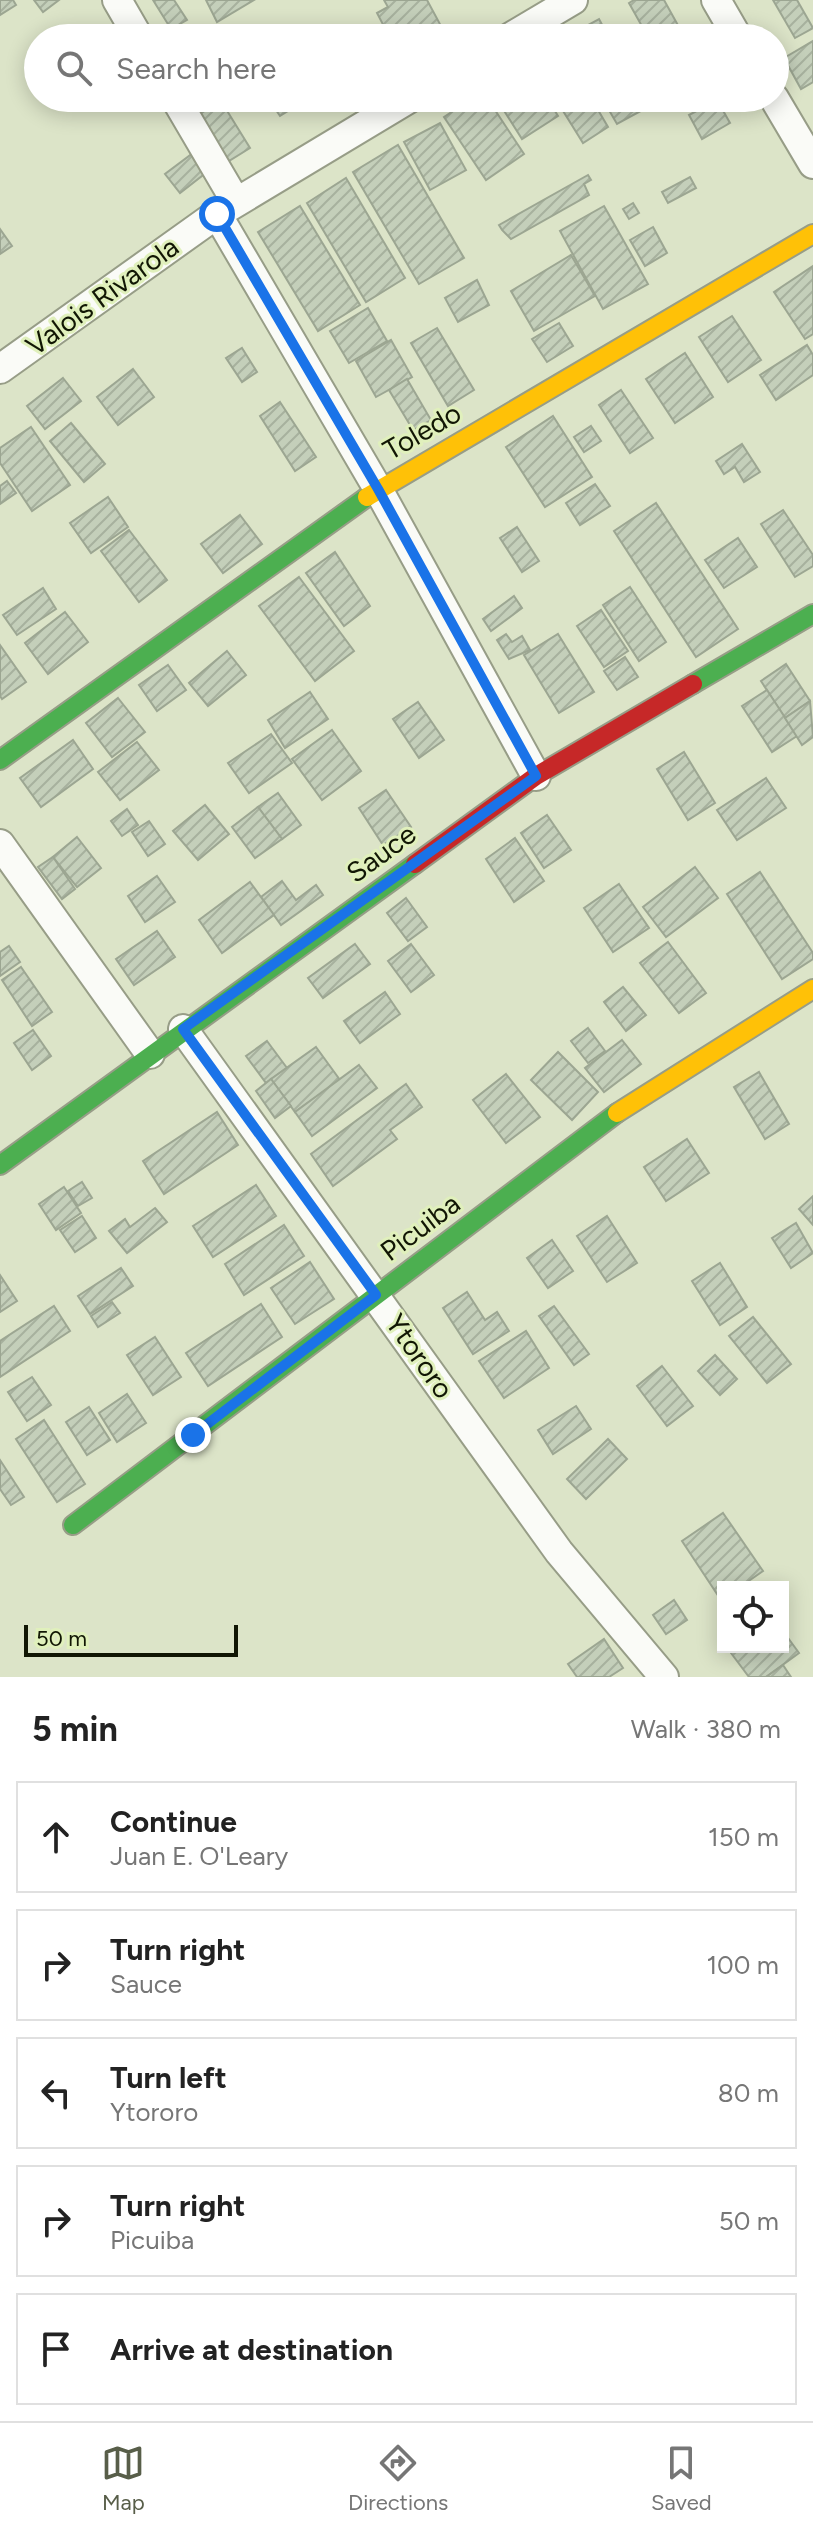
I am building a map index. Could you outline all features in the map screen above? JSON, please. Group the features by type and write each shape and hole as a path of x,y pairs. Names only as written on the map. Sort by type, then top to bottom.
{"street":[{"path":"117,0 131,24"},
{"path":"533,24 573,0"},
{"path":"716,0 730,24"},
{"path":"182,112 227,208 536,776"},
{"name":"Valois Rivarola","path":"0,369 227,208 387,112"},
{"path":"782,112 813,164"},
{"name":"Toledo","path":"0,760 378,489 813,234"},
{"name":"Sauce","path":"0,1165 183,1029 536,776 813,614"},
{"path":"0,844 150,1054"},
{"name":"Picuiba","path":"73,1525 610,1118 813,989"},
{"name":"Ytororo","path":"183,1029 559,1552 664,1677"}],"building":[{"path":"0,0 13,0 16,5 0,15"},
{"path":"34,0 59,0 43,12"},
{"path":"153,0 174,0 187,20 180,24 168,24"},
{"path":"206,0 254,0 217,22"},
{"path":"384,0 427,0 440,24 383,24 377,13 388,7"},
{"path":"634,0 664,0 677,24 641,24 629,3"},
{"path":"773,0 797,0 813,28 795,38"},
{"path":"813,41 813,82 801,89 789,67 789,55"},
{"path":"203,112 228,112 250,148 224,164 195,117"},
{"path":"452,112 496,112 524,154 486,180 444,117"},
{"path":"505,112 556,112 558,116 522,139"},
{"path":"564,112 599,112 608,127 583,143"},
{"path":"610,112 639,112 617,124"},
{"path":"695,112 724,112 730,123 702,139 689,115"},
{"path":"440,123 466,170 430,190 404,142"},
{"path":"398,145 464,258 419,284 353,172"},
{"path":"193,153 207,172 180,193 165,174"},
{"path":"588,175 591,180 584,184 589,195 511,239 499,225"},
{"path":"690,177 696,188 668,203 662,192"},
{"path":"346,178 405,278 366,302 307,203"},
{"path":"633,203 639,213 629,219 623,209"},
{"path":"300,206 360,305 318,331 258,232"},
{"path":"604,206 648,284 603,309 560,231"},
{"path":"653,227 667,253 645,266 630,240"},
{"path":"0,229 12,246 0,254"},
{"path":"571,255 595,296 534,331 511,291"},
{"path":"813,266 813,334 805,339 774,292"},
{"path":"477,280 489,305 458,322 445,298"},
{"path":"368,308 387,341 349,363 330,331"},
{"path":"732,316 761,360 728,382 699,337"},
{"path":"559,323 573,346 547,362 532,339"},
{"path":"437,328 474,390 448,406 411,343"},
{"path":"391,340 412,377 376,397 356,361"},
{"path":"807,345 813,355 813,375 776,400 760,375"},
{"path":"242,348 257,372 242,382 226,358"},
{"path":"685,353 713,397 675,423 646,379"},
{"path":"133,369 154,397 118,425 97,397"},
{"path":"63,378 81,401 45,429 27,406"},
{"path":"407,379 431,420 413,430 389,390"},
{"path":"621,390 653,438 630,453 599,405"},
{"path":"280,402 316,457 295,471 260,416"},
{"path":"553,416 592,477 545,507 506,447"},
{"path":"71,423 105,464 84,482 50,441"},
{"path":"591,426 601,441 584,452 574,437"},
{"path":"31,427 70,485 32,511 0,463 0,448"},
{"path":"742,444 760,472 744,482 735,467 724,474 716,461"},
{"path":"7,481 16,493 0,504 0,486"},
{"path":"595,484 610,506 580,525 566,503"},
{"path":"108,497 128,527 91,553 70,523"},
{"path":"656,503 738,629 696,657 614,531"},
{"path":"783,510 813,555 813,566 795,577 761,524"},
{"path":"240,515 262,544 223,573 201,544"},
{"path":"517,527 539,561 522,572 500,538"},
{"path":"129,530 167,580 139,602 101,551"},
{"path":"738,538 757,567 724,588 705,560"},
{"path":"335,552 370,606 344,626 306,573"},
{"path":"299,577 354,651 315,681 259,606"},
{"path":"630,587 666,642 639,661 603,605"},
{"path":"43,588 56,609 17,635 3,615"},
{"path":"514,596 522,608 491,631 483,619"},
{"path":"601,610 628,651 604,667 577,626"},
{"path":"65,612 88,642 48,674 25,643"},
{"path":"506,634 512,642 522,636 530,650 509,659 497,640"},
{"path":"558,634 594,692 559,713 524,655"},
{"path":"0,645 26,682 2,699 0,696"},
{"path":"227,651 246,675 208,706 189,683"},
{"path":"625,657 638,677 617,690 604,671"},
{"path":"786,664 810,701 785,718 761,681"},
{"path":"168,665 186,690 157,711 139,685"},
{"path":"767,690 797,736 772,752 742,706"},
{"path":"310,692 328,719 285,748 268,720"},
{"path":"118,698 145,732 112,757 86,723"},
{"path":"810,701 813,737 802,745 785,718"},
{"path":"418,702 444,740 419,758 393,719"},
{"path":"332,730 361,771 322,800 292,759"},
{"path":"271,734 292,763 249,793 228,763"},
{"path":"73,740 93,769 41,807 20,778"},
{"path":"137,742 159,770 120,800 98,772"},
{"path":"684,752 715,803 688,820 657,769"},
{"path":"766,778 786,808 737,840 717,810"},
{"path":"386,790 411,827 383,845 359,808"},
{"path":"278,793 301,825 282,839 258,807"},
{"path":"205,805 229,834 198,860 173,831"},
{"path":"258,807 282,839 255,858 232,827"},
{"path":"127,809 138,825 122,836 111,821"},
{"path":"547,815 571,850 544,868 521,833"},
{"path":"149,821 165,844 148,856 132,832"},
{"path":"77,837 101,868 77,887 53,857"},
{"path":"515,838 544,881 514,902 486,859"},
{"path":"53,857 75,889 62,899 38,867"},
{"path":"695,867 718,898 666,937 643,907"},
{"path":"760,872 813,953 813,959 782,979 727,894"},
{"path":"157,876 175,902 145,922 128,896"},
{"path":"282,881 296,900 316,885 323,895 281,925 261,897"},
{"path":"250,882 274,915 222,953 199,920"},
{"path":"619,884 649,928 613,952 584,908"},
{"path":"406,898 427,927 408,941 387,913"},
{"path":"157,931 175,957 134,985 116,959"},
{"path":"668,942 706,993 679,1013 640,963"},
{"path":"355,944 370,964 323,998 308,978"},
{"path":"411,944 434,975 411,992 388,961"},
{"path":"9,946 20,962 0,976 0,952"},
{"path":"21,967 52,1012 32,1026 2,980"},
{"path":"623,987 646,1015 626,1031 604,1002"},
{"path":"385,992 400,1014 360,1043 344,1021"},
{"path":"588,1028 605,1051 588,1063 571,1041"},
{"path":"33,1030 51,1056 32,1070 14,1043"},
{"path":"622,1040 641,1064 604,1092 585,1068"},
{"path":"267,1041 287,1068 266,1083 246,1056"},
{"path":"316,1047 340,1080 295,1112 271,1079"},
{"path":"558,1052 598,1092 572,1120 531,1080"},
{"path":"359,1065 377,1088 312,1136 295,1112"},
{"path":"759,1072 789,1124 765,1139 734,1087"},
{"path":"506,1074 540,1117 506,1143 473,1100"},
{"path":"271,1079 291,1106 275,1118 256,1091"},
{"path":"406,1084 422,1107 390,1130 397,1139 333,1186 311,1154"},
{"path":"217,1112 238,1145 164,1194 143,1161"},
{"path":"687,1139 709,1173 666,1201 644,1167"},
{"path":"82,1182 92,1198 78,1206 68,1191"},
{"path":"256,1185 276,1216 213,1257 193,1226"},
{"path":"64,1187 81,1213 56,1230 39,1204"},
{"path":"813,1196 813,1225 799,1209"},
{"path":"155,1208 167,1222 127,1253 109,1231 125,1219 130,1227"},
{"path":"82,1216 96,1238 75,1252 60,1230"},
{"path":"607,1216 637,1263 607,1282 577,1236"},
{"path":"796,1223 813,1253 791,1268 772,1238"},
{"path":"284,1225 304,1256 244,1295 225,1264"},
{"path":"552,1240 573,1271 548,1288 527,1258"},
{"path":"310,1262 334,1299 295,1324 271,1288"},
{"path":"720,1263 747,1307 720,1325 692,1281"},
{"path":"121,1268 133,1286 90,1314 78,1296"},
{"path":"0,1275 17,1301 0,1312"},
{"path":"467,1292 485,1320 497,1312 509,1331 473,1354 443,1308"},
{"path":"112,1302 120,1313 98,1327 91,1316"},
{"path":"261,1304 282,1337 208,1386 186,1353"},
{"path":"54,1306 70,1331 0,1377 0,1341"},
{"path":"554,1306 589,1354 574,1365 539,1316"},
{"path":"753,1317 791,1364 767,1383 729,1336"},
{"path":"526,1331 549,1368 504,1398 479,1361"},
{"path":"155,1337 181,1377 153,1395 127,1355"},
{"path":"715,1355 737,1379 720,1395 698,1371"},
{"path":"662,1366 693,1406 667,1426 637,1386"},
{"path":"32,1377 51,1405 27,1421 8,1392"},
{"path":"127,1394 146,1423 117,1442 99,1413"},
{"path":"576,1406 591,1429 553,1454 538,1430"},
{"path":"89,1407 110,1440 87,1455 66,1422"},
{"path":"44,1420 85,1484 57,1502 16,1439"},
{"path":"608,1439 627,1459 586,1499 567,1479"},
{"path":"0,1460 24,1497 11,1505 0,1489"},
{"path":"723,1513 763,1571 749,1581 717,1581 717,1594 682,1541"},
{"path":"674,1600 687,1620 666,1634 653,1615"},
{"path":"604,1639 623,1668 609,1677 577,1677 568,1664"},
{"path":"789,1639 799,1653 766,1677 749,1677 731,1653 789,1653"},
{"path":"783,1665 791,1677 766,1677"}],"traffic: fast":[{"path":"0,760 367,497"},
{"path":"693,684 813,614"},
{"path":"0,1165 415,864"},
{"path":"73,1525 617,1113"}],"traffic: slow":[{"path":"367,497 813,234"},
{"path":"617,1113 813,989"}],"traffic: jam":[{"path":"415,864 536,776 693,684"}],"route":[{"path":"193,1435 376,1295 183,1029 536,776 378,489 217,214"}]}
